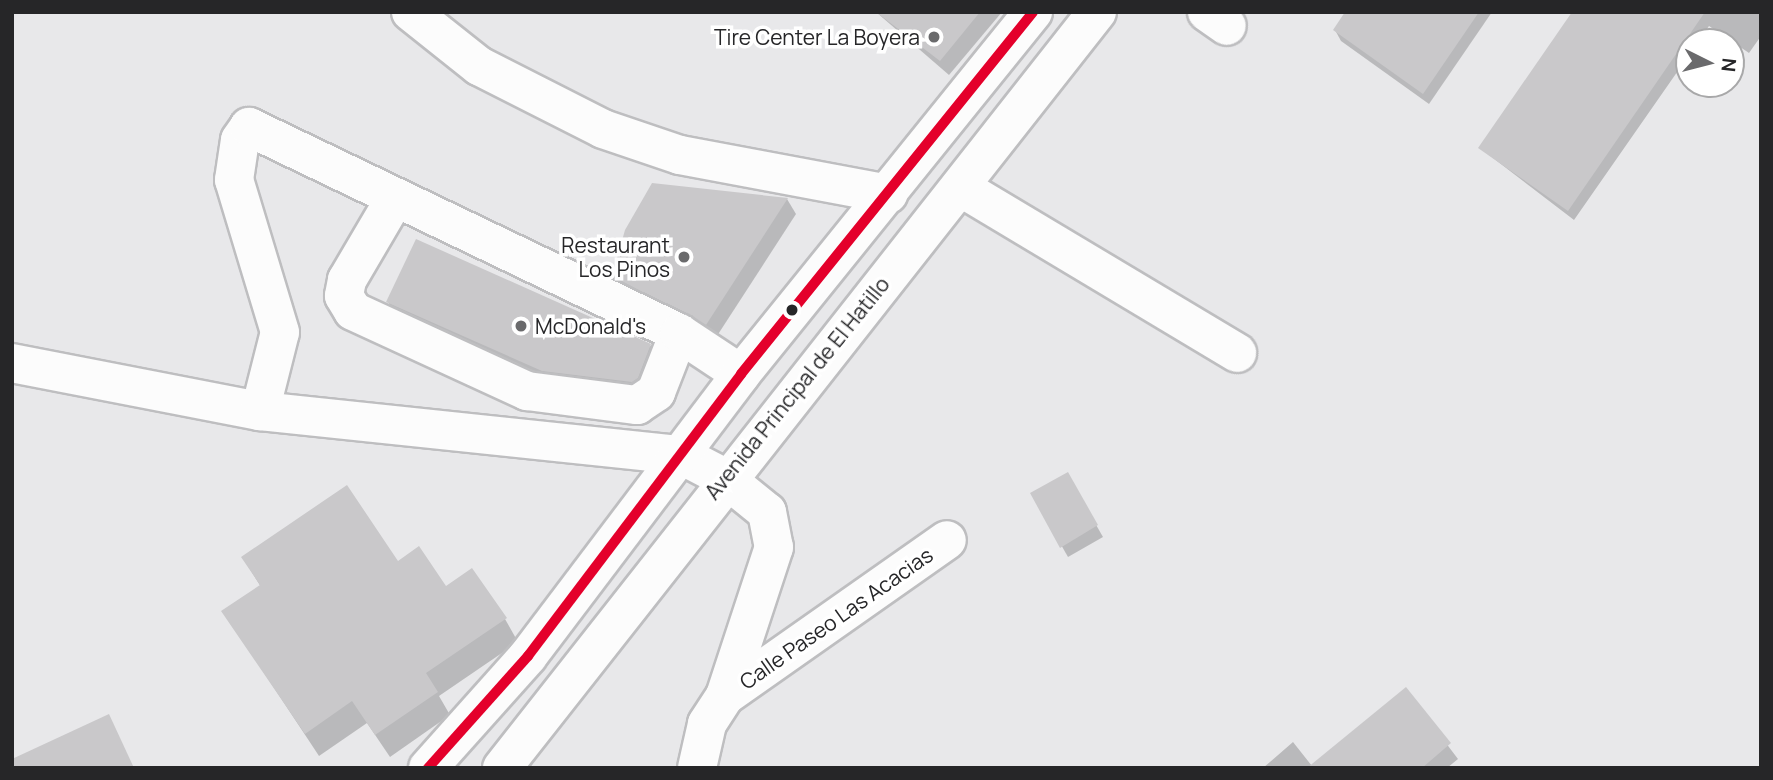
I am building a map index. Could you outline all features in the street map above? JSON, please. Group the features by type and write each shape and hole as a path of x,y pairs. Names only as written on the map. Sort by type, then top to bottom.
{"street":[{"path":"411,12 479,66 603,129 680,155 888,194"},
{"path":"428,768 527,656 741,374 1033,12"},
{"name":"Avenida Principal de El Hatillo","path":"502,768 724,478 960,187 1097,12"},
{"path":"260,411 280,332 234,180 244,129 679,333 741,374"},
{"path":"960,187 1237,353"},
{"path":"394,200 347,280 344,296 353,311 527,391 637,405 656,392 679,333"},
{"path":"12,363 260,411 681,456 724,478 767,512 774,547 725,696 707,724 698,768"},
{"name":"Calle Paseo Las Acacias","path":"725,696 947,540"}],"building":[{"name":"Tire Center La Boyera","path":"876,12 980,12 940,61"},
{"path":"1345,12 1479,12 1423,94 1333,30"},
{"path":"1572,12 1705,12 1694,28 1675,28 1675,56 1568,211 1478,148"},
{"name":"Restaurant Los Pinos","path":"652,183 788,198 706,325 612,276 625,230"},
{"name":"McDonald's","path":"416,239 651,344 638,378 632,382 542,371 386,302"},
{"path":"1068,472 1098,525 1060,548 1030,493"},
{"path":"347,485 398,561 419,546 446,586 472,568 507,618 426,673 438,692 375,735 352,701 305,734 221,611 260,585 241,557"},
{"path":"1406,687 1451,743 1422,768 1307,768"},
{"path":"109,714 134,768 12,768 12,759"}],"transit line":[{"path":"428,768 528,656 741,374 1033,12"}],"place":[{"name":"Tire Center La Boyera","path":"934,37"},
{"name":"Restaurant Los Pinos","path":"684,257"},
{"name":"McDonald's","path":"521,326"}]}
